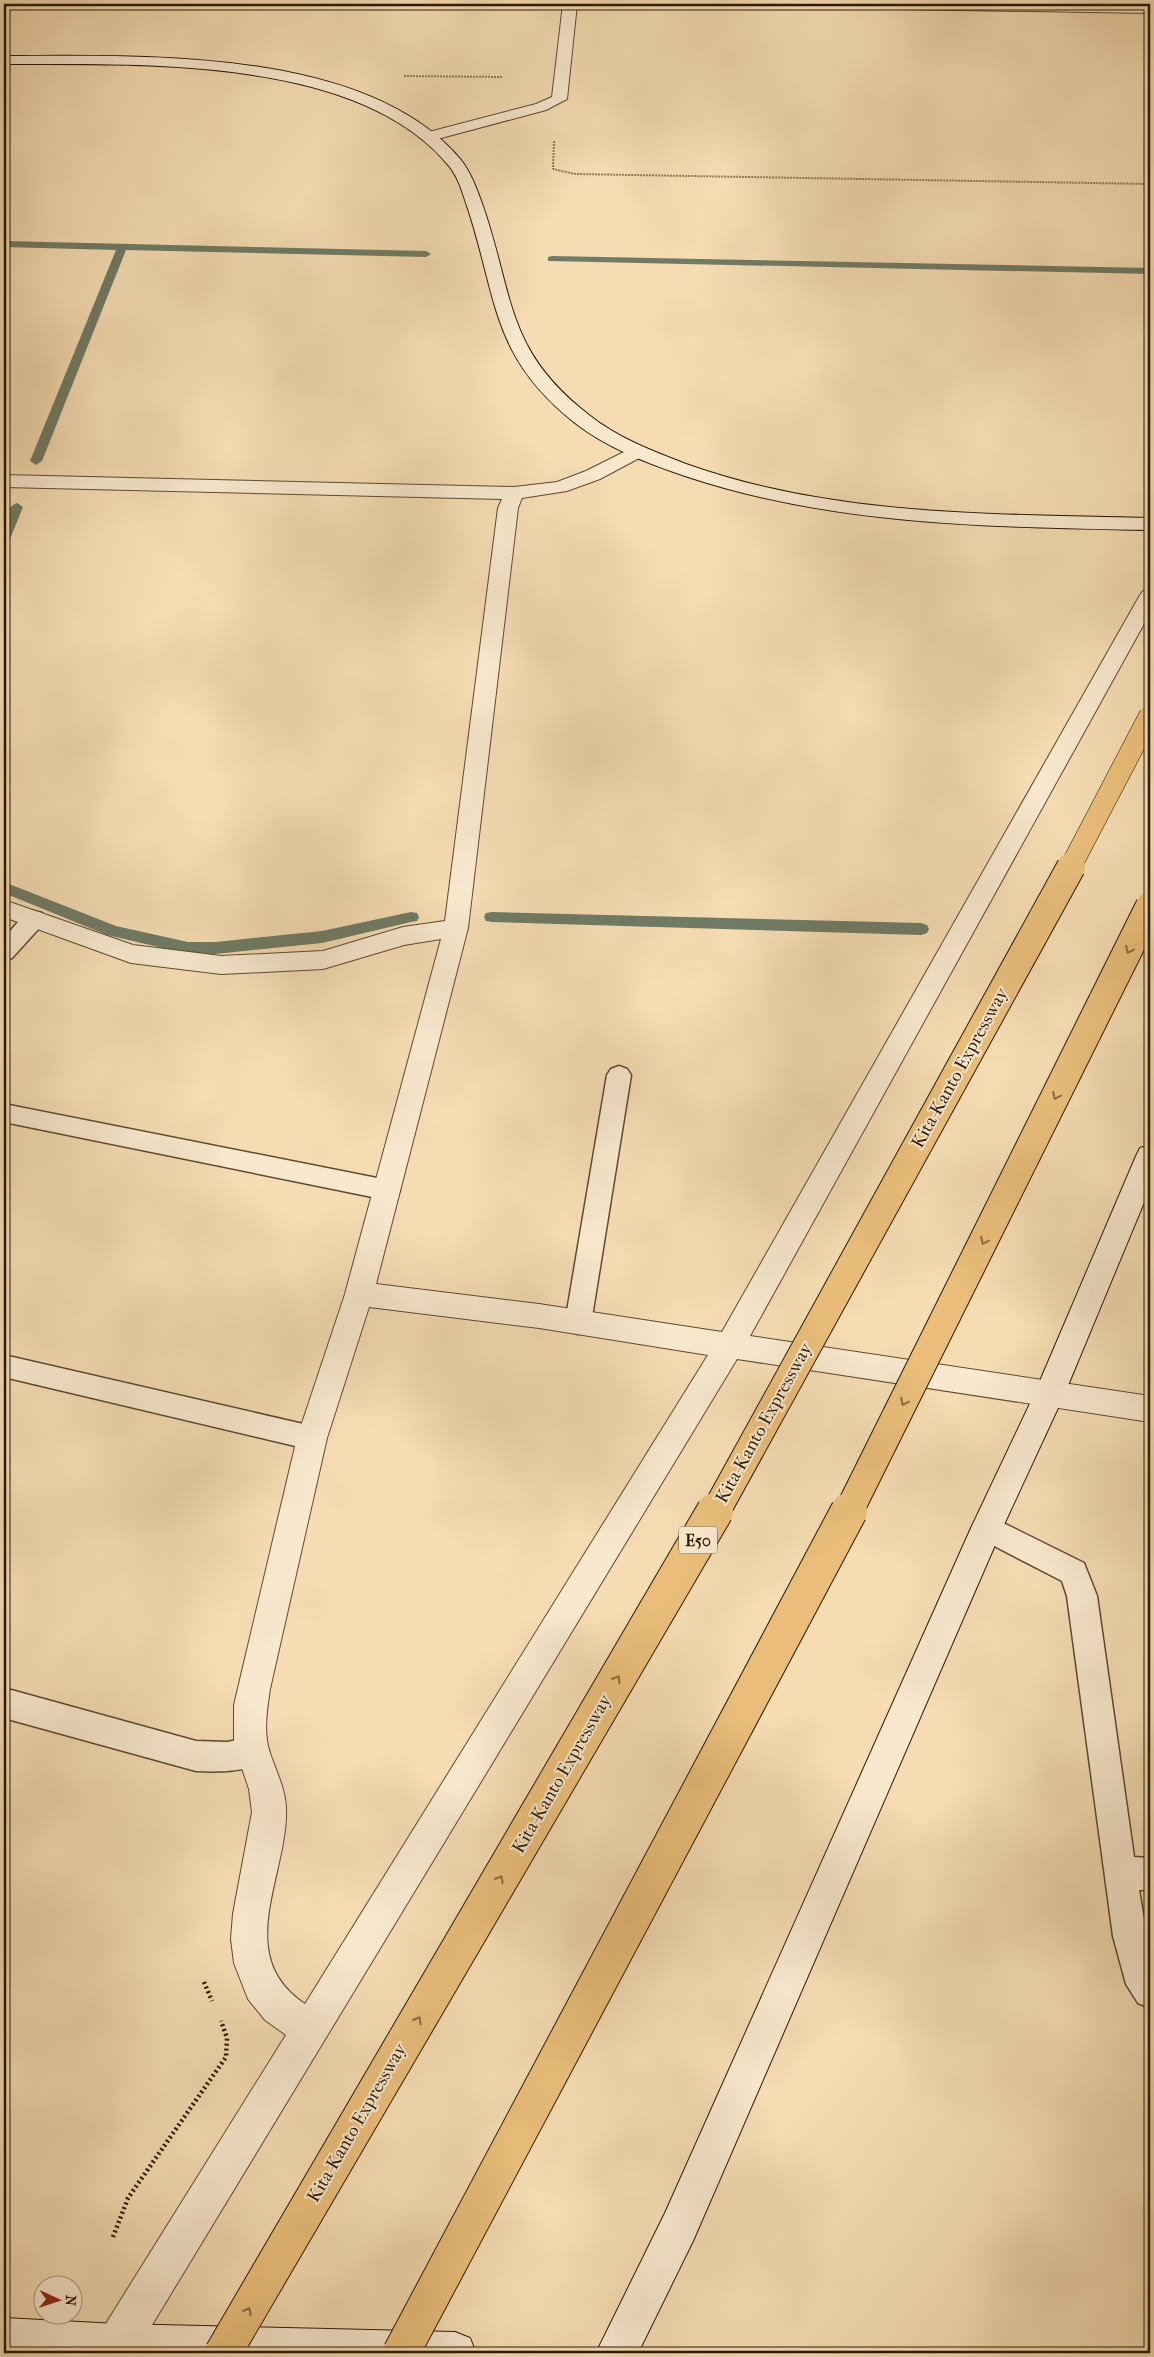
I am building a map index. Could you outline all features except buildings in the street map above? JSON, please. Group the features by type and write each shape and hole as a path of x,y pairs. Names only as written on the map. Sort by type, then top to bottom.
{"highway":[{"name":"Kita-Kanto Expressway","path":"223,2353 738,1472 1100,813 1150,715"},
{"path":"401,2353 851,1508 1150,906"}],"street":[{"path":"430,136 542,107 559,99 570,4"},
{"path":"835,4 1150,9"},
{"path":"4,60 120,62 254,71 325,85 368,101 400,116 430,136 453,160 466,180 479,220 501,303 525,360 550,390 584,421 636,452 767,495 855,510 944,518 1150,524"},
{"path":"4,481 514,493 560,487 594,475 636,452"},
{"path":"310,2029 278,2008 258,1982 248,1951 249,1921 269,1810 263,1779 253,1752 248,1722 253,1689 312,1438 359,1294 456,928 508,508 514,493"},
{"path":"115,2349 729,1346 1150,595"},
{"path":"4,908 131,954 220,965 323,960 403,936 456,928"},
{"path":"616,2353 679,2227 987,1528 1049,1396 1150,1156"},
{"path":"359,1294 578,1323 1049,1396 1122,1403 1150,1409"},
{"path":"4,2338 115,2349 454,2353"}],"lane":[{"path":"4,952 34,919"},
{"path":"578,1323 618,1075"},
{"path":"4,1113 388,1190"},
{"path":"4,1366 312,1438"},
{"path":"987,1528 1074,1572 1082,1596 1135,1873 1129,1936 1138,1972 1150,1991"},
{"path":"4,1703 196,1756 227,1757 253,1752"}],"path":[{"path":"403,76 561,78"},
{"path":"542,107 556,122 553,169 575,174 1150,184"},
{"path":"202,1974 206,1990 214,2007"},
{"path":"113,2237 128,2198 226,2056 229,2045 227,2032 218,2015"}],"waterway":[{"path":"4,244 426,254"},
{"path":"36,461 122,247"},
{"path":"552,259 1150,271"},
{"path":"4,539 17,507"},
{"path":"4,887 113,931 188,948 216,948 322,937 411,917"},
{"path":"492,917 921,929"}]}
